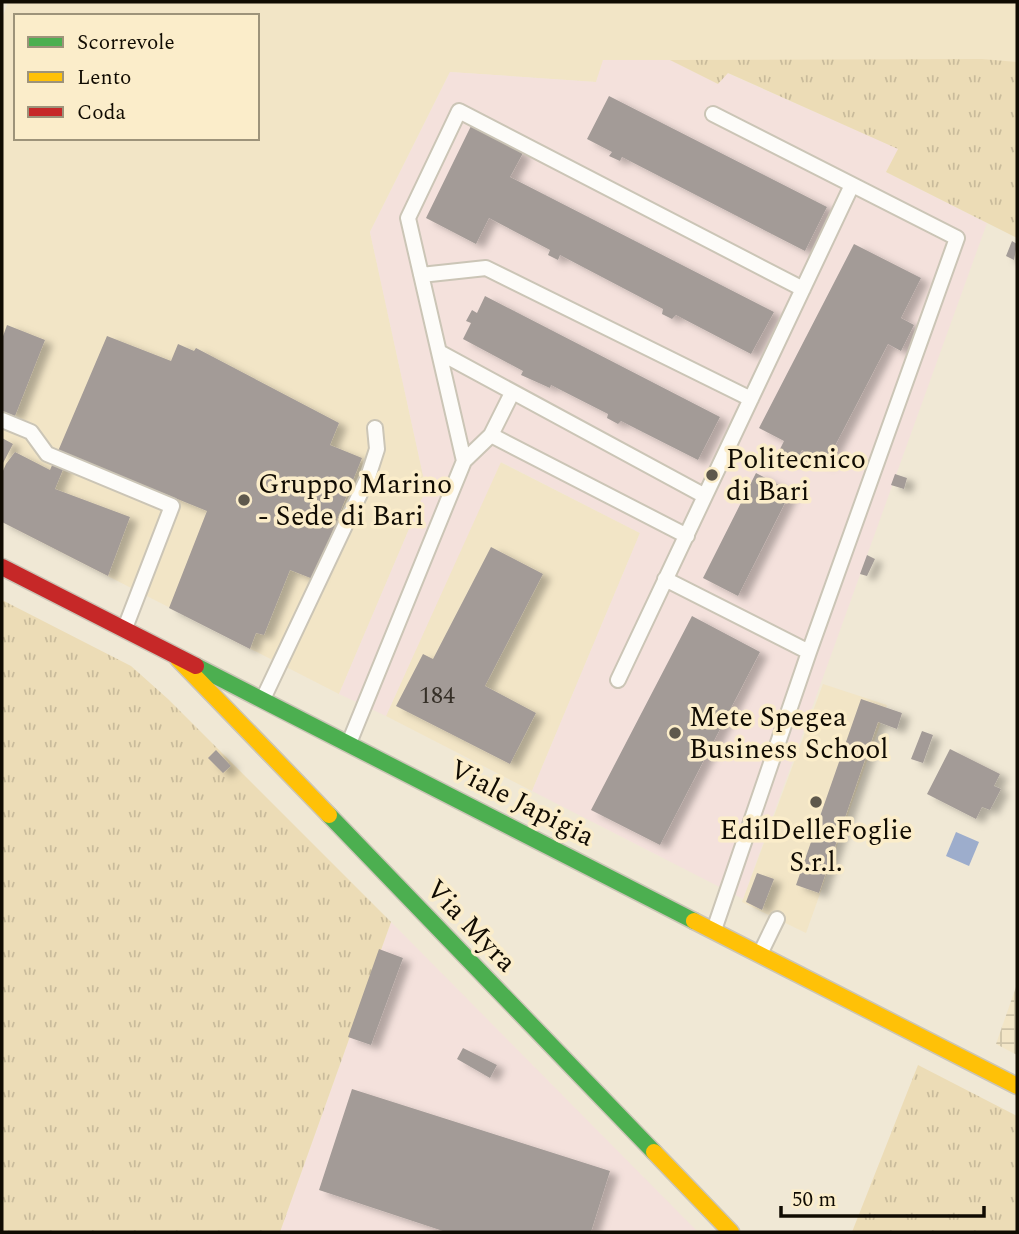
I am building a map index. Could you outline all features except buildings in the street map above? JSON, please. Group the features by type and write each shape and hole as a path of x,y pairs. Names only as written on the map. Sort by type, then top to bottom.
{"main road":[{"name":"Viale Japigia","path":"2,567 1017,1086"},
{"name":"Via Myra","path":"174,655 731,1232"}],"lane":[{"path":"464,461 408,218 459,111 803,289"},
{"path":"713,114 957,238 809,652 714,931"},
{"path":"618,680 852,185"},
{"path":"421,275 486,268 751,399"},
{"path":"439,352 705,496"},
{"path":"349,744 464,461 491,435 512,393"},
{"path":"2,421 31,432 47,454 173,506 124,629"},
{"path":"262,700 282,665 368,477 377,449 375,428"},
{"path":"491,435 687,536"},
{"path":"665,579 809,652"},
{"path":"759,955 777,919"}],"shaded area":[{"path":"8,2 1017,2 1017,62 604,60 596,82 450,72 370,232 426,489 339,694 2,522 2,19"},
{"name":"Politecnico di Bari","path":"603,60 670,60 718,83 727,73 899,149 886,172 987,223 743,899 532,791 640,533 501,462 386,716 339,694 426,489 370,232 450,72 596,82"},
{"path":"500,462 640,533 532,791 386,716"},
{"name":"EdilDelleFoglie S.r.l.","path":"823,684 887,705 806,933 742,902"},
{"path":"391,922 698,1232 280,1232"},
{"path":"1017,984 1017,1055 996,1044"}],"green space":[{"path":"982,59 1017,62 1017,238 886,172 898,149 728,73 718,84 670,60"},
{"path":"2,600 131,666 168,699 391,922 280,1232 2,1232"},
{"path":"918,1065 1017,1116 1017,1232 852,1232"}],"water":[{"path":"956,832 979,842 969,866 946,856"}],"traffic: fast":[{"path":"196,666 694,921"},
{"path":"329,815 654,1152"}],"traffic: slow":[{"path":"178,659 329,815"},
{"path":"694,921 1017,1086"},
{"path":"654,1152 731,1232"}],"traffic: jam":[{"path":"2,567 196,666"}],"place":[{"name":"Politecnico di Bari","path":"712,475"},
{"name":"Gruppo Marino - Sede di Bari","path":"244,500"},
{"name":"Mete Spegea Business School","path":"675,733"},
{"name":"EdilDelleFoglie S.r.l.","path":"816,802"}]}
